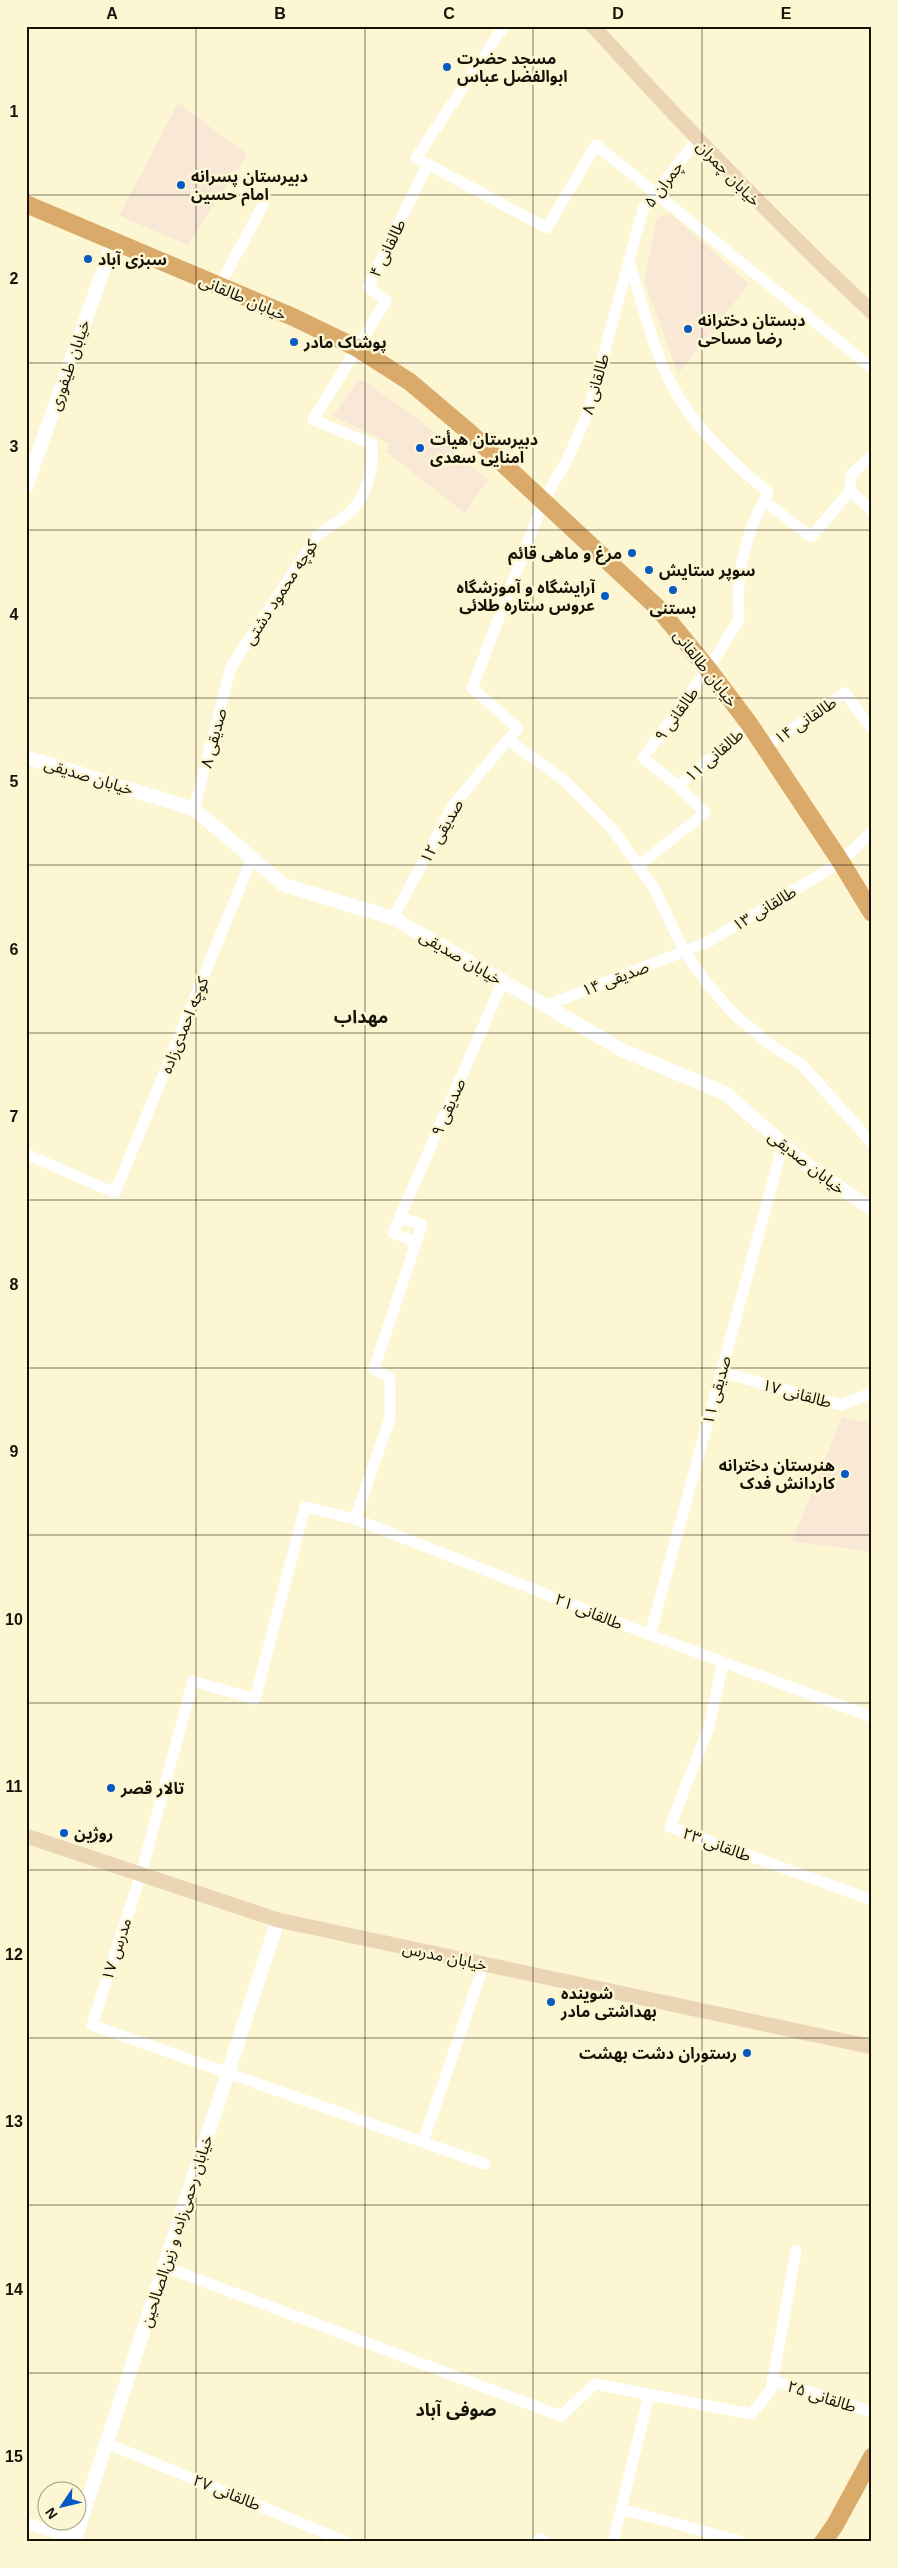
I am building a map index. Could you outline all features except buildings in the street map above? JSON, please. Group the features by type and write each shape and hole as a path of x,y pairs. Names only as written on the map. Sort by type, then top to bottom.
{"main road":[{"name":"خیابان چمران","path":"593,26 697,140 796,241 872,312"},
{"name":"خیابان طالقانی","path":"26,204 113,243 219,286 357,348 410,382 544,500 659,609 708,669 750,725 872,912"},
{"name":"خیابان مدرس","path":"26,1836 278,1920 872,2047"},
{"path":"823,2542 835,2525 872,2457"}],"street":[{"path":"504,26 416,158 547,228 596,145 872,368"},
{"name":"چمران ۵","path":"629,262 643,209 697,140"},
{"name":"طالقانی ۴","path":"357,348 386,301 368,288 428,164"},
{"path":"219,286 263,205"},
{"name":"خیابان طیفوری","path":"26,487 113,243"},
{"path":"629,262 662,364 680,399 702,432 729,461 811,537 850,491 851,475 872,455"},
{"name":"طالقانی ۸","path":"518,728 472,688 544,500 566,462 588,413 629,262"},
{"name":"کوچه محمود دشتی","path":"231,667 317,536 326,527 349,512 363,494 370,477 373,455 372,444 313,420 357,348"},
{"path":"850,491 872,510"},
{"name":"طالقانی ۹","path":"678,786 643,758 708,669 739,620 738,594 742,561 751,528 766,496"},
{"name":"صدیقی ۸","path":"194,809 231,667"},
{"name":"طالقانی ۱۴","path":"765,748 845,693 872,729"},
{"name":"طالقانی ۱۱","path":"678,786 750,725"},
{"name":"صدیقی ۱۲","path":"392,918 454,804 518,728"},
{"path":"508,740 537,759 590,805 614,831 639,865 670,919 684,951 709,986 736,1016 771,1045 802,1065 872,1143"},
{"name":"خیابان صدیقی","path":"26,757 194,809 284,885 392,918 624,1050 724,1093 808,1166 872,1209"},
{"path":"639,865 705,814 678,786"},
{"name":"طالقانی ۱۳","path":"684,951 708,942 841,862 872,831"},
{"name":"کوچه احمدی‌زاده","path":"26,1154 116,1193 252,858"},
{"name":"صدیقی ۱۴","path":"545,1006 684,951"},
{"name":"صدیقی ۹","path":"416,1242 393,1233 503,981"},
{"name":"صدیقی ۱۱","path":"650,1635 783,1144"},
{"path":"355,1519 390,1418 390,1378 374,1369 422,1225 400,1217"},
{"name":"طالقانی ۱۷","path":"721,1372 841,1405 872,1393"},
{"name":"طالقانی ۲۱","path":"255,1699 305,1507 355,1519 650,1635 872,1717"},
{"name":"طالقانی ۲۳","path":"723,1662 709,1727 670,1827 872,1900"},
{"name":"مدرس ۱۷","path":"228,2073 92,2025 141,1874 193,1681 255,1699"},
{"name":"خیابان رحمی‌زاده و زین‌الصالحین","path":"74,2540 278,1920"},
{"path":"423,2142 484,1964"},
{"path":"228,2073 485,2164"},
{"path":"164,2267 561,2416 595,2384 751,2414 771,2390 796,2251"},
{"name":"طالقانی ۲۵","path":"772,2380 872,2412"},
{"path":"613,2542 649,2395"},
{"name":"طالقانی ۲۷","path":"106,2443 347,2542"},
{"path":"621,2509 740,2541"},
{"path":"26,2524 74,2540"},
{"path":"538,2542 539,2540 546,2542"}],"shaded area":[{"name":"دبیرستان پسرانه امام حسین","path":"178,103 247,154 188,245 119,216"},
{"name":"دبستان دخترانه رضا مساحی","path":"670,213 749,284 678,374 644,280 657,218"},
{"name":"دبیرستان هیأت امنایی سعدی","path":"358,380 364,381 416,417 488,480 465,513 386,452 390,444 333,416"},
{"name":"هنرستان دخترانه کاردانش فدک","path":"842,1417 872,1424 872,1552 792,1541"}],"place":[{"name":"مسجد حضرت ابوالفضل عباس","path":"447,67"},
{"name":"دبیرستان پسرانه امام حسین","path":"181,185"},
{"name":"سبزی آباد","path":"88,259"},
{"name":"دبستان دخترانه رضا مساحی","path":"688,329"},
{"name":"پوشاک مادر","path":"294,342"},
{"name":"دبیرستان هیأت امنایی سعدی","path":"420,448"},
{"name":"مرغ و ماهی قائم","path":"632,553"},
{"name":"سوپر ستایش","path":"649,570"},
{"name":"بستنی","path":"673,590"},
{"name":"آرایشگاه و آموزشگاه عروس ستاره طلائی","path":"605,596"},
{"name":"هنرستان دخترانه کاردانش فدک","path":"845,1474"},
{"name":"تالار قصر","path":"111,1788"},
{"name":"روژین","path":"64,1833"},
{"name":"شوینده بهداشتی مادر","path":"551,2002"},
{"name":"رستوران دشت بهشت","path":"747,2053"}],"district":[{"name":"مهداب","path":"361,1017"},
{"name":"صوفی آباد","path":"456,2410"}]}
